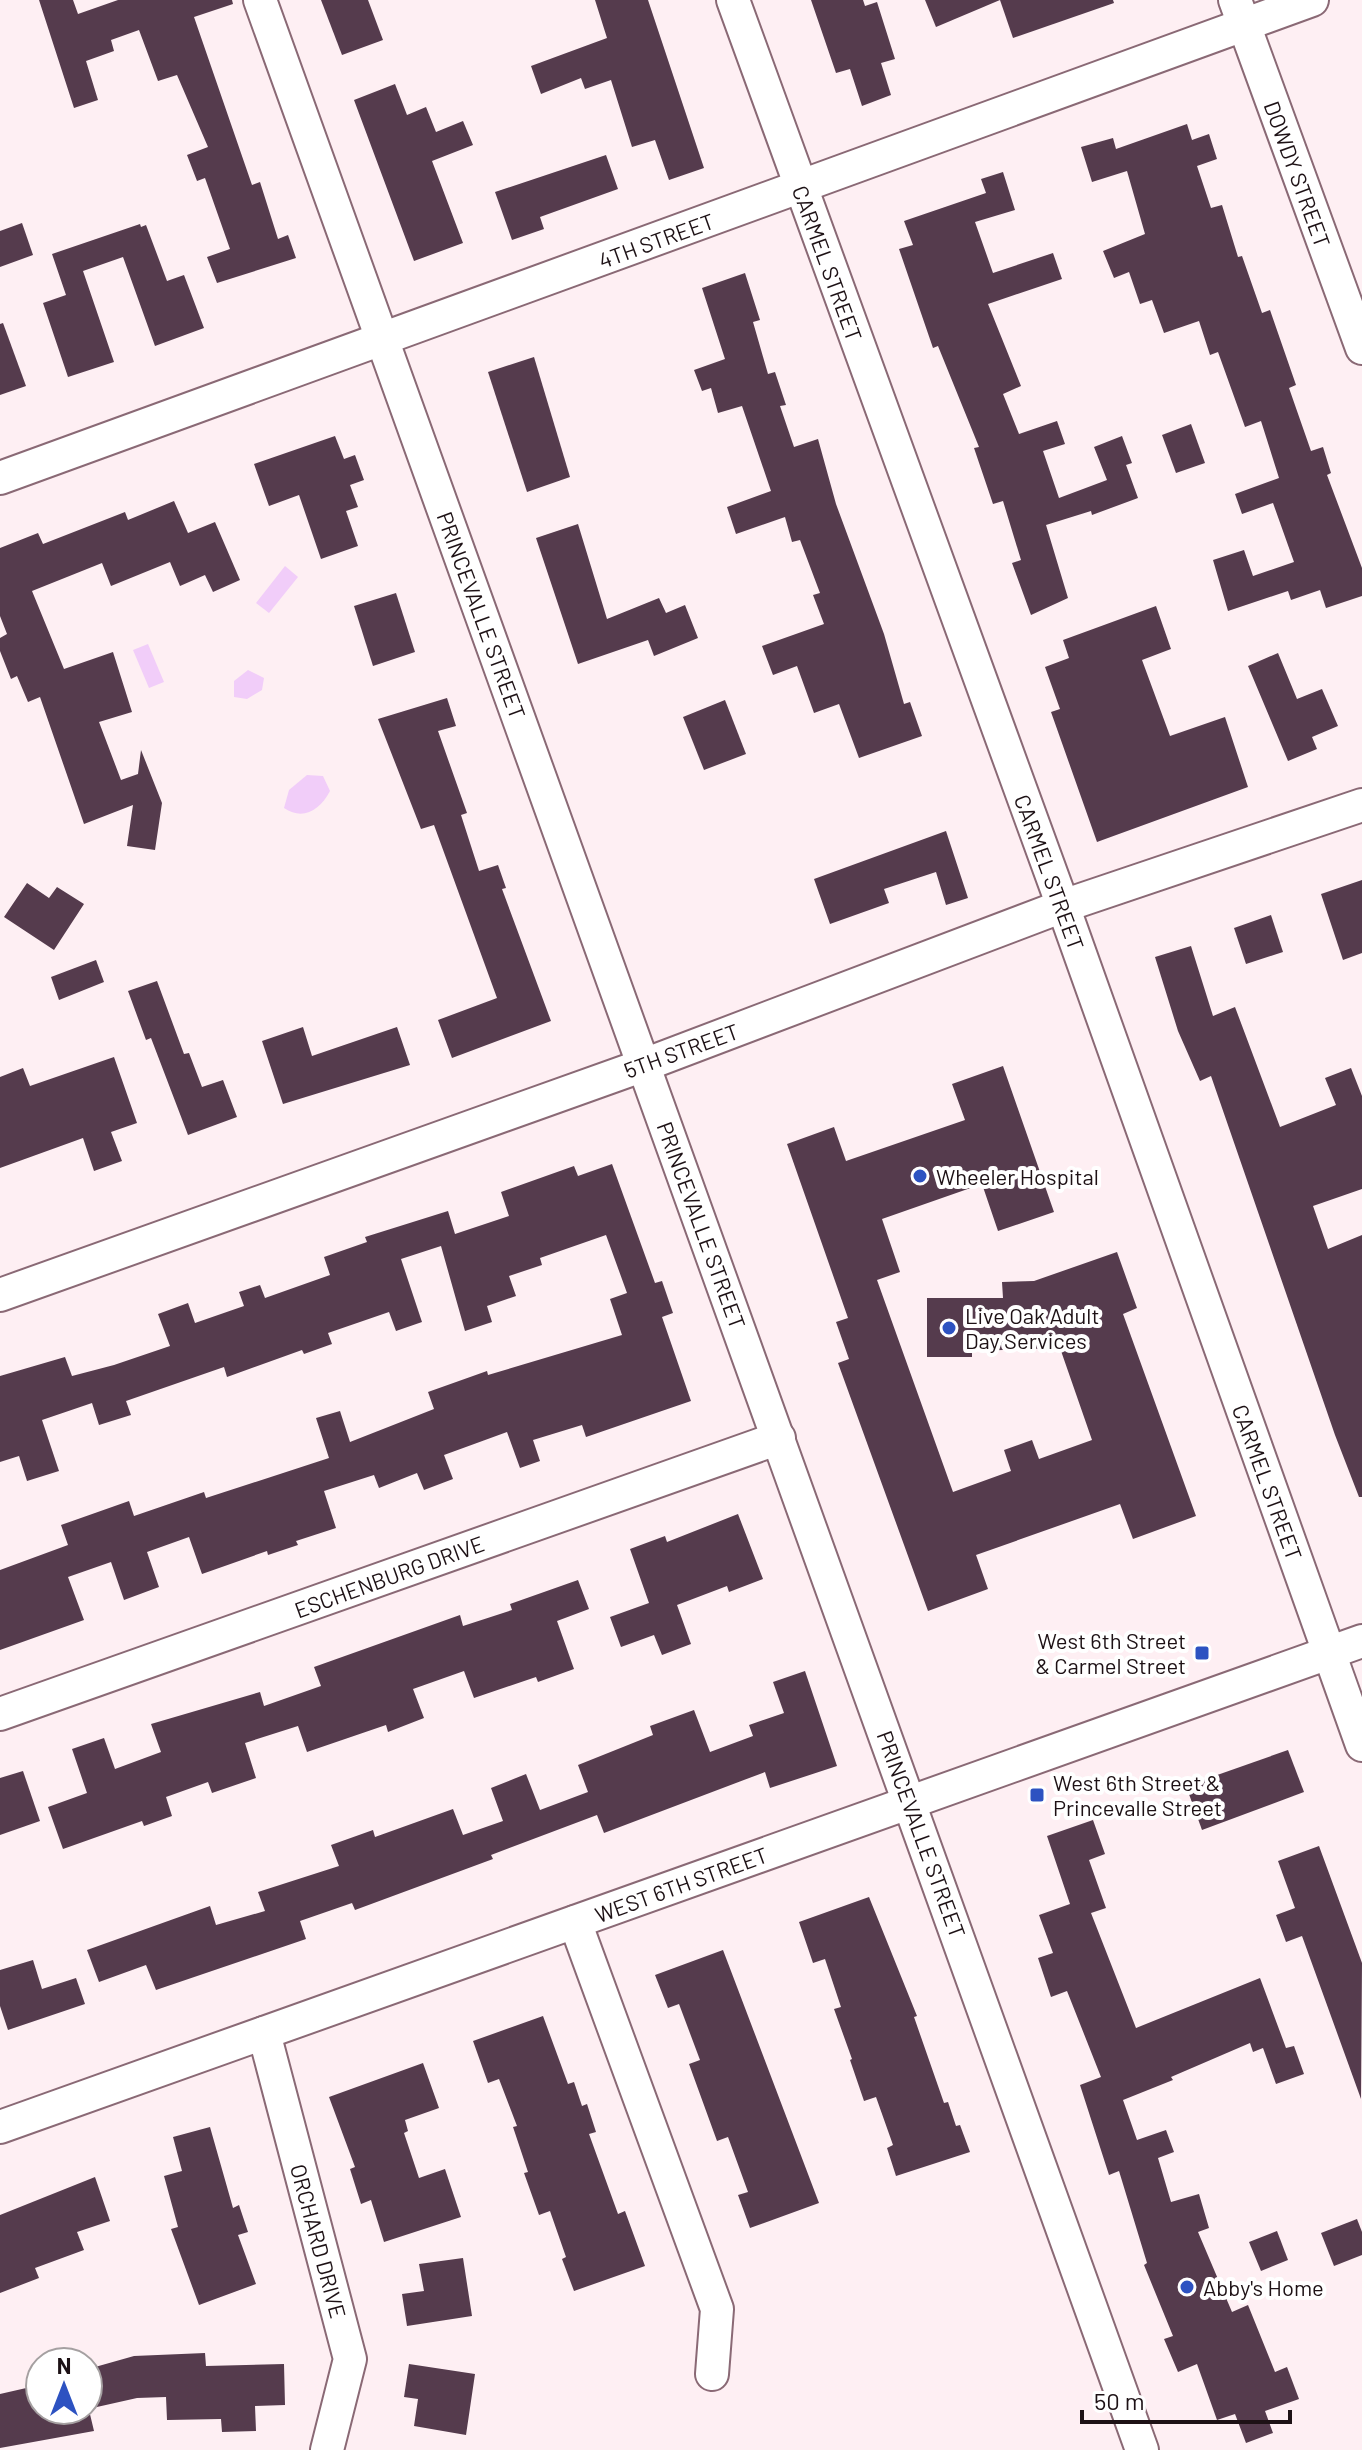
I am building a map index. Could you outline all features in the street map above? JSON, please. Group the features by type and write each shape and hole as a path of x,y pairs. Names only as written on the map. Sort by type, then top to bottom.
{"street":[{"name":"PRINCEVALLE STREET","path":"260,0 1142,2450"},
{"name":"CARMEL STREET","path":"733,0 1063,906 1362,1745"},
{"name":"4TH STREET","path":"0,478 801,187 1239,12 1312,0"},
{"name":"DOWDY STREET","path":"1239,12 1362,348"},
{"name":"5TH STREET","path":"0,1295 644,1065 1063,906 1362,805"},
{"name":"ESCHENBURG DRIVE","path":"0,1714 779,1438"},
{"name":"WEST 6TH STREET","path":"0,2127 1362,1641"},
{"path":"575,1922 717,2309 712,2374"},
{"name":"ORCHARD DRIVE","path":"264,2033 350,2359 327,2450"}],"shaded area":[{"path":"285,566 298,577 269,613 256,603"},
{"path":"148,644 164,682 149,688 133,650"},
{"path":"248,670 264,678 262,690 247,699 234,697 234,681"},
{"path":"307,775 323,776 330,791 310,812 291,812 284,808 289,790"}],"building":[{"path":"39,0 73,0 78,14 118,0 232,0 233,4 194,17 252,185 260,182 278,239 288,235 296,258 217,283 207,257 230,249 205,178 197,181 187,155 208,147 177,75 158,81 139,30 111,40 114,51 86,61 98,100 74,108"},
{"path":"321,0 368,0 383,40 342,55"},
{"path":"595,0 648,0 704,168 669,180 655,140 632,147 611,80 585,89 581,78 541,94 531,66 607,38"},
{"path":"811,0 863,0 865,6 877,2 895,59 881,63 891,95 862,106 850,69 836,73"},
{"path":"925,0 1000,0 936,27"},
{"path":"1000,0 1113,0 1114,3 1013,38"},
{"path":"395,84 407,115 426,107 436,132 463,121 473,145 432,161 463,243 414,261 354,100"},
{"path":"1187,124 1192,140 1209,134 1217,159 1197,166 1211,208 1222,205 1238,257 1242,256 1262,313 1270,310 1296,385 1289,388 1311,451 1323,447 1331,473 1327,475 1362,568 1362,596 1326,608 1320,590 1291,600 1288,591 1228,611 1213,560 1244,550 1253,576 1294,562 1273,503 1242,514 1235,494 1279,478 1261,421 1245,427 1218,352 1210,355 1199,321 1164,333 1152,300 1140,304 1129,272 1114,278 1103,251 1145,234 1127,171 1092,182 1081,147 1113,138 1116,149"},
{"path":"606,155 618,189 540,217 544,229 512,240 495,192"},
{"path":"1003,172 1015,210 975,222 993,273 1053,253 1062,279 988,304 1021,386 1003,394 1019,434 1057,421 1065,444 1043,451 1059,498 1107,480 1094,447 1122,436 1132,463 1126,465 1138,498 1092,515 1091,511 1046,525 1068,598 1031,615 1012,563 1021,560 1003,501 993,504 974,448 979,447 938,346 933,348 899,249 913,245 904,221 986,193 981,179"},
{"path":"22,223 33,255 0,267 0,231"},
{"path":"140,224 141,227 146,225 167,281 184,275 204,328 155,346 123,257 83,271 114,362 68,377 43,303 66,295 52,254"},
{"path":"745,273 760,320 753,322 768,374 775,372 786,405 780,406 794,447 818,439 836,504 884,634 904,704 910,702 922,736 859,758 839,704 814,713 797,666 773,675 762,646 824,624 813,595 820,593 800,540 792,542 785,517 736,534 727,507 771,491 742,406 718,413 711,388 702,391 694,370 725,359 702,288"},
{"path":"3,323 26,386 0,395 0,324"},
{"path":"534,357 570,477 527,492 488,372"},
{"path":"1191,424 1205,463 1176,473 1162,435"},
{"path":"335,436 344,459 355,455 364,480 350,485 358,507 346,511 358,546 321,559 299,495 269,506 254,464"},
{"path":"174,501 188,533 215,522 240,580 213,592 205,575 180,586 170,562 111,586 102,563 32,591 64,669 113,652 132,712 99,722 121,780 138,774 141,750 162,803 155,850 127,846 133,805 84,824 40,697 28,702 17,676 11,679 0,651 0,638 7,634 0,616 0,548 38,533 43,544 125,512 128,520"},
{"path":"578,524 607,619 659,598 666,613 685,605 698,638 654,656 648,640 578,664 536,538"},
{"path":"396,593 415,652 373,666 354,606"},
{"path":"1156,606 1171,649 1142,660 1170,736 1225,717 1248,787 1097,842 1051,712 1060,709 1045,667 1069,658 1063,640"},
{"path":"1278,653 1297,699 1322,689 1338,726 1312,737 1317,749 1288,761 1248,666"},
{"path":"447,698 456,726 438,731 467,813 461,815 479,871 498,865 506,888 502,889 551,1021 452,1058 438,1020 497,998 434,825 421,829 378,719"},
{"path":"725,700 746,754 704,770 683,717"},
{"path":"946,831 968,898 946,905 936,872 884,889 889,903 830,924 814,879"},
{"path":"1362,880 1362,953 1343,960 1321,894"},
{"path":"27,883 49,898 57,887 84,904 54,950 4,917"},
{"path":"1271,915 1283,952 1246,964 1234,928"},
{"path":"1191,946 1213,1016 1235,1007 1280,1127 1336,1105 1325,1078 1351,1068 1362,1096 1362,1189 1313,1206 1328,1249 1362,1235 1362,1497 1359,1497 1335,1435 1211,1076 1200,1081 1178,1031 1155,957"},
{"path":"96,960 104,982 59,1000 51,977"},
{"path":"157,981 184,1054 189,1053 202,1087 223,1080 237,1117 188,1135 151,1038 146,1040 128,991"},
{"path":"303,1027 312,1056 397,1027 410,1065 283,1104 262,1041"},
{"path":"114,1057 137,1123 111,1132 122,1161 94,1171 83,1138 0,1168 0,1077 23,1068 30,1086"},
{"path":"1003,1066 1054,1212 998,1231 982,1184 882,1219 900,1272 877,1280 953,1492 1011,1471 1004,1450 1032,1440 1039,1459 1092,1440 1060,1348 972,1351 972,1357 927,1357 927,1298 1003,1298 1002,1282 1034,1281 1117,1252 1137,1308 1123,1314 1196,1516 1133,1539 1120,1504 976,1555 988,1589 928,1611 838,1363 849,1359 836,1322 848,1318 787,1144 834,1127 846,1161 965,1120 952,1084"},
{"path":"612,1164 655,1283 662,1281 673,1313 662,1317 691,1401 586,1437 582,1425 533,1440 540,1461 520,1468 507,1432 444,1455 453,1479 424,1490 417,1473 379,1488 374,1475 324,1491 336,1528 296,1541 298,1545 268,1555 267,1551 202,1574 189,1537 147,1552 159,1587 124,1600 111,1562 68,1577 84,1620 0,1650 0,1570 68,1545 61,1525 129,1501 134,1516 204,1492 206,1498 329,1458 316,1418 340,1411 350,1442 434,1409 428,1392 487,1371 488,1375 622,1335 610,1299 627,1293 606,1235 540,1258 542,1265 509,1276 516,1296 487,1306 492,1322 465,1331 441,1246 401,1259 422,1322 396,1331 389,1312 328,1333 332,1344 304,1354 302,1350 227,1377 224,1367 126,1401 131,1415 99,1425 92,1403 42,1420 59,1471 27,1481 19,1456 0,1462 0,1376 65,1357 72,1376 170,1346 158,1314 188,1303 195,1323 244,1306 239,1292 260,1285 265,1298 330,1275 324,1257 367,1242 365,1237 448,1211 455,1234 509,1216 501,1192 574,1166 578,1176"},
{"path":"738,1514 763,1579 729,1592 727,1586 677,1605 691,1644 662,1655 654,1635 621,1647 610,1617 649,1603 630,1549 665,1536 667,1542"},
{"path":"578,1580 589,1609 557,1621 574,1669 538,1682 536,1677 474,1698 464,1671 413,1689 424,1718 388,1732 386,1725 307,1752 298,1726 245,1743 256,1778 212,1793 208,1782 166,1797 172,1816 144,1826 142,1821 63,1849 48,1807 87,1793 72,1749 104,1738 115,1769 161,1752 151,1724 260,1692 264,1706 321,1686 314,1667 460,1615 463,1626 512,1610 510,1604"},
{"path":"805,1671 837,1766 770,1788 765,1772 604,1833 597,1815 491,1855 493,1859 355,1910 352,1903 300,1921 306,1939 156,1990 146,1965 99,1982 87,1950 210,1906 216,1925 265,1911 258,1892 339,1866 331,1845 373,1830 375,1837 453,1809 463,1835 503,1821 491,1788 526,1774 540,1810 588,1792 578,1765 653,1735 650,1726 694,1710 710,1752 753,1736 749,1725 784,1713 773,1682"},
{"path":"1288,1750 1304,1792 1202,1830 1186,1786"},
{"path":"23,1771 40,1821 0,1835 0,1778"},
{"path":"1093,1820 1105,1854 1089,1860 1106,1908 1091,1913 1136,2028 1260,1978 1286,2048 1294,2046 1304,2074 1276,2084 1263,2048 1253,2052 1250,2043 1123,2100 1137,2140 1166,2130 1174,2152 1158,2158 1171,2202 1199,2194 1209,2228 1198,2232 1232,2312 1248,2305 1275,2372 1287,2367 1299,2399 1265,2411 1273,2433 1246,2443 1235,2414 1217,2420 1197,2364 1178,2372 1164,2339 1173,2336 1144,2265 1147,2263 1119,2171 1109,2175 1080,2085 1101,2077 1067,1991 1051,1997 1038,1958 1053,1953 1039,1915 1070,1904 1047,1836"},
{"path":"1319,1846 1362,1963 1361,2099 1302,1936 1286,1942 1276,1915 1295,1908 1278,1861"},
{"path":"869,1897 917,2016 914,2017 944,2103 948,2102 970,2152 896,2176 887,2148 893,2145 876,2097 864,2101 850,2060 834,2009 841,2007 825,1959 813,1963 799,1922"},
{"path":"723,1950 819,2203 750,2228 738,2195 748,2192 728,2137 717,2141 689,2064 700,2060 679,2004 668,2008 655,1975"},
{"path":"33,1960 42,1989 76,1978 85,2004 8,2030 0,2006 0,1970"},
{"path":"543,2016 568,2084 574,2082 582,2106 587,2104 596,2132 589,2134 618,2214 625,2211 645,2266 574,2291 550,2211 539,2215 524,2173 528,2172 513,2127 517,2126 499,2079 488,2083 473,2041"},
{"path":"423,2063 439,2108 405,2120 408,2131 404,2133 419,2178 445,2169 461,2217 384,2242 371,2200 361,2204 350,2169 355,2167 329,2097"},
{"path":"210,2127 233,2208 239,2205 248,2232 238,2235 256,2284 199,2305 171,2229 178,2227 164,2176 182,2171 173,2137"},
{"path":"95,2177 110,2221 77,2232 84,2250 35,2268 39,2278 0,2293 0,2215"},
{"path":"1357,2219 1362,2232 1362,2255 1334,2266 1321,2233"},
{"path":"1277,2231 1288,2260 1261,2271 1249,2242"},
{"path":"463,2258 472,2316 407,2326 402,2294 424,2291 419,2264"},
{"path":"205,2353 206,2366 284,2364 285,2405 255,2406 256,2431 222,2432 221,2419 167,2420 166,2397 137,2398 104,2405 104,2364 134,2356"},
{"path":"409,2364 475,2374 466,2435 414,2426 418,2399 404,2397"},
{"path":"24,2389 24,2426 93,2426 94,2431 0,2448 0,2394"}],"place":[{"name":"Wheeler Hospital","path":"920,1176"},
{"name":"Live Oak Adult Day Services","path":"949,1328"},
{"name":"West 6th Street & Carmel Street","path":"1202,1653"},
{"name":"West 6th Street & Princevalle Street","path":"1037,1795"},
{"name":"Abby's Home","path":"1187,2287"}]}
